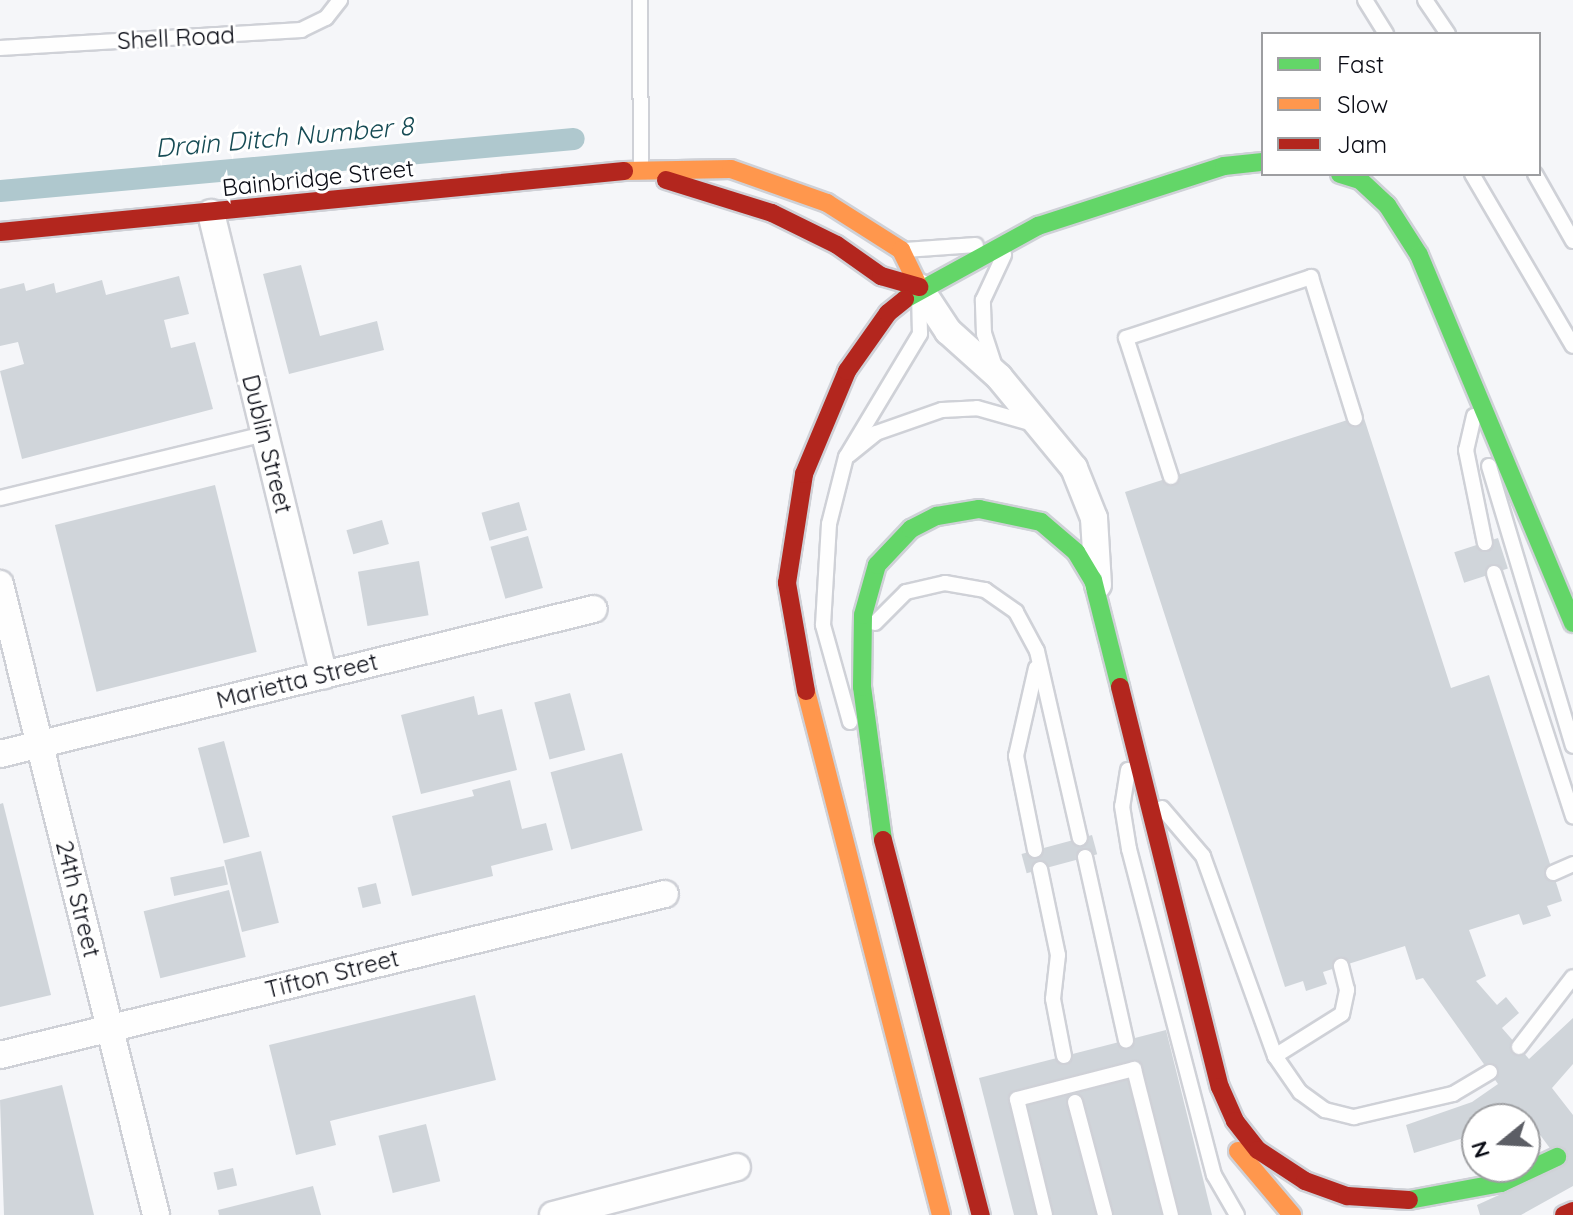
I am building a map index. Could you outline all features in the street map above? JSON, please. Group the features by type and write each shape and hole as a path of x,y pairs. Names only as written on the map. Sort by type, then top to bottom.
{"main road":[{"path":"941,1215 802,688 787,583 796,507 828,408 873,331 919,287 996,243 1038,226 1224,166 1261,162"},
{"name":"Bainbridge Street","path":"0,232 641,171 731,169 783,184 827,203 901,250"},
{"name":"Bainbridge Street","path":"641,171 772,213 837,245 881,276 919,287"},
{"path":"1347,176 1360,180 1387,205 1419,255 1462,349 1573,623"},
{"path":"901,250 919,287"},
{"path":"1493,425 1573,592"},
{"path":"981,1215 871,788 862,719 863,615 877,565 911,529 937,516 979,509 1041,522 1085,564 1098,594 1149,792 1231,1138 1260,1182 1292,1215"},
{"path":"1203,1018 1220,1087 1235,1121 1272,1162 1305,1181 1360,1198 1431,1199 1501,1183 1557,1157"},
{"path":"1564,1215 1573,1211"}],"street":[{"name":"Dublin Street","path":"211,213 324,675"},
{"path":"919,287 948,331 999,377 1047,430 1074,468 1088,499 1098,594"},
{"name":"24th Street","path":"0,584 156,1215"},
{"name":"Marietta Street","path":"0,754 594,609"},
{"name":"Tifton Street","path":"0,1055 665,894"},
{"path":"553,1215 737,1167"}],"lane":[{"name":"Shell Road","path":"0,48 301,30 326,18 340,0"},
{"path":"640,0 641,171"},
{"path":"1365,0 1385,32"},
{"path":"1425,0 1447,32"},
{"path":"1473,176 1573,346"},
{"path":"1536,176 1573,241"},
{"path":"772,213 783,184"},
{"path":"999,377 984,334 986,287 999,260 1038,226"},
{"path":"901,250 996,243"},
{"path":"1171,477 1126,338 1311,277 1355,418"},
{"path":"871,788 823,625 829,524 846,457 920,334 919,287"},
{"path":"1462,349 1474,416 1573,746"},
{"path":"846,457 876,433 942,410 1007,413 1047,430"},
{"path":"1474,416 1466,450 1485,543"},
{"path":"0,498 265,434"},
{"path":"1494,573 1573,816"},
{"path":"862,657 869,632 890,603 906,592 945,583 985,590 1003,600 1027,627 1037,651 1080,838"},
{"path":"1035,850 1016,756 1037,651"},
{"path":"1134,734 1122,806 1129,849 1214,1175 1237,1215"},
{"path":"1149,792 1203,856 1275,1056 1300,1092 1325,1110 1354,1117 1453,1094 1490,1072"},
{"path":"1085,857 1126,1040"},
{"path":"1553,873 1573,864"},
{"path":"1040,869 1058,955 1053,999 1064,1056"},
{"path":"1275,1056 1342,1014 1347,990 1341,966"},
{"path":"1519,1047 1573,977"},
{"path":"1045,1215 1017,1099 1134,1069 1171,1215"},
{"path":"1075,1102 1105,1215"}],"building":[{"path":"301,265 320,336 377,321 384,350 289,374 263,274"},
{"path":"179,276 189,314 164,320 171,348 195,342 213,409 22,459 0,371 24,364 18,342 0,346 0,289 24,283 26,291 54,283 56,293 102,280 106,295"},
{"path":"1363,415 1451,688 1489,675 1562,901 1547,906 1551,916 1523,925 1519,914 1469,930 1486,976 1476,981 1497,1005 1506,997 1519,1013 1502,1028 1529,1059 1573,1018 1573,1064 1552,1088 1573,1115 1573,1186 1521,1215 1480,1215 1477,1205 1526,1183 1541,1183 1541,1176 1563,1166 1541,1136 1541,1103 1469,1103 1498,1084 1423,978 1416,980 1405,946 1323,972 1327,984 1306,991 1303,981 1285,987 1125,492"},
{"path":"215,485 257,652 97,692 55,525"},
{"path":"519,502 527,530 490,541 482,513"},
{"path":"382,520 389,544 353,554 346,530"},
{"path":"528,536 543,588 505,599 491,547"},
{"path":"1498,538 1508,568 1464,583 1454,552"},
{"path":"419,561 429,615 367,626 358,572"},
{"path":"570,693 585,750 550,760 534,703"},
{"path":"474,696 478,715 502,709 517,770 421,794 401,715"},
{"path":"224,741 250,837 224,844 198,748"},
{"path":"622,753 643,830 571,849 551,772"},
{"path":"510,780 522,829 546,823 553,850 491,866 493,876 412,896 392,816 474,796 472,790"},
{"path":"3,803 51,995 0,1007 0,804"},
{"path":"1092,835 1097,854 1027,873 1021,854"},
{"path":"261,851 279,923 242,932 224,860"},
{"path":"224,866 228,885 174,896 170,877"},
{"path":"376,883 381,903 363,908 358,888"},
{"path":"229,890 246,957 160,978 144,911"},
{"path":"475,995 496,1080 330,1121 336,1145 296,1155 269,1045"},
{"path":"1166,1030 1212,1215 1014,1215 979,1078"},
{"path":"62,1085 94,1215 4,1215 0,1100"},
{"path":"1461,1106 1461,1139 1414,1153 1406,1125"},
{"path":"426,1124 440,1181 393,1193 378,1136"},
{"path":"233,1168 237,1186 218,1190 214,1172"},
{"path":"313,1186 321,1215 219,1215 218,1210"}],"waterway":[{"name":"Drain Ditch Number 8","path":"0,191 574,139"}],"traffic: fast":[{"path":"905,299 1038,226 1224,166 1261,162"},
{"path":"1347,176 1360,180 1387,205 1419,255 1573,623"},
{"path":"883,840 862,687 863,615 877,565 911,529 937,516 979,509 1041,522 1076,552 1093,580 1120,687"},
{"path":"1409,1200 1501,1183 1557,1157"}],"traffic: slow":[{"path":"624,171 731,169 827,203 901,250 919,287"},
{"path":"806,691 941,1215"},
{"path":"1238,1151 1292,1215"}],"traffic: jam":[{"path":"0,232 624,171"},
{"path":"666,180 772,213 837,245 881,276 919,287"},
{"path":"806,691 787,583 804,474 847,371 888,313 905,299"},
{"path":"1120,687 1220,1087 1235,1121 1258,1150 1305,1181 1347,1196 1409,1200"},
{"path":"883,840 981,1215"},
{"path":"1564,1215 1573,1211"}]}
